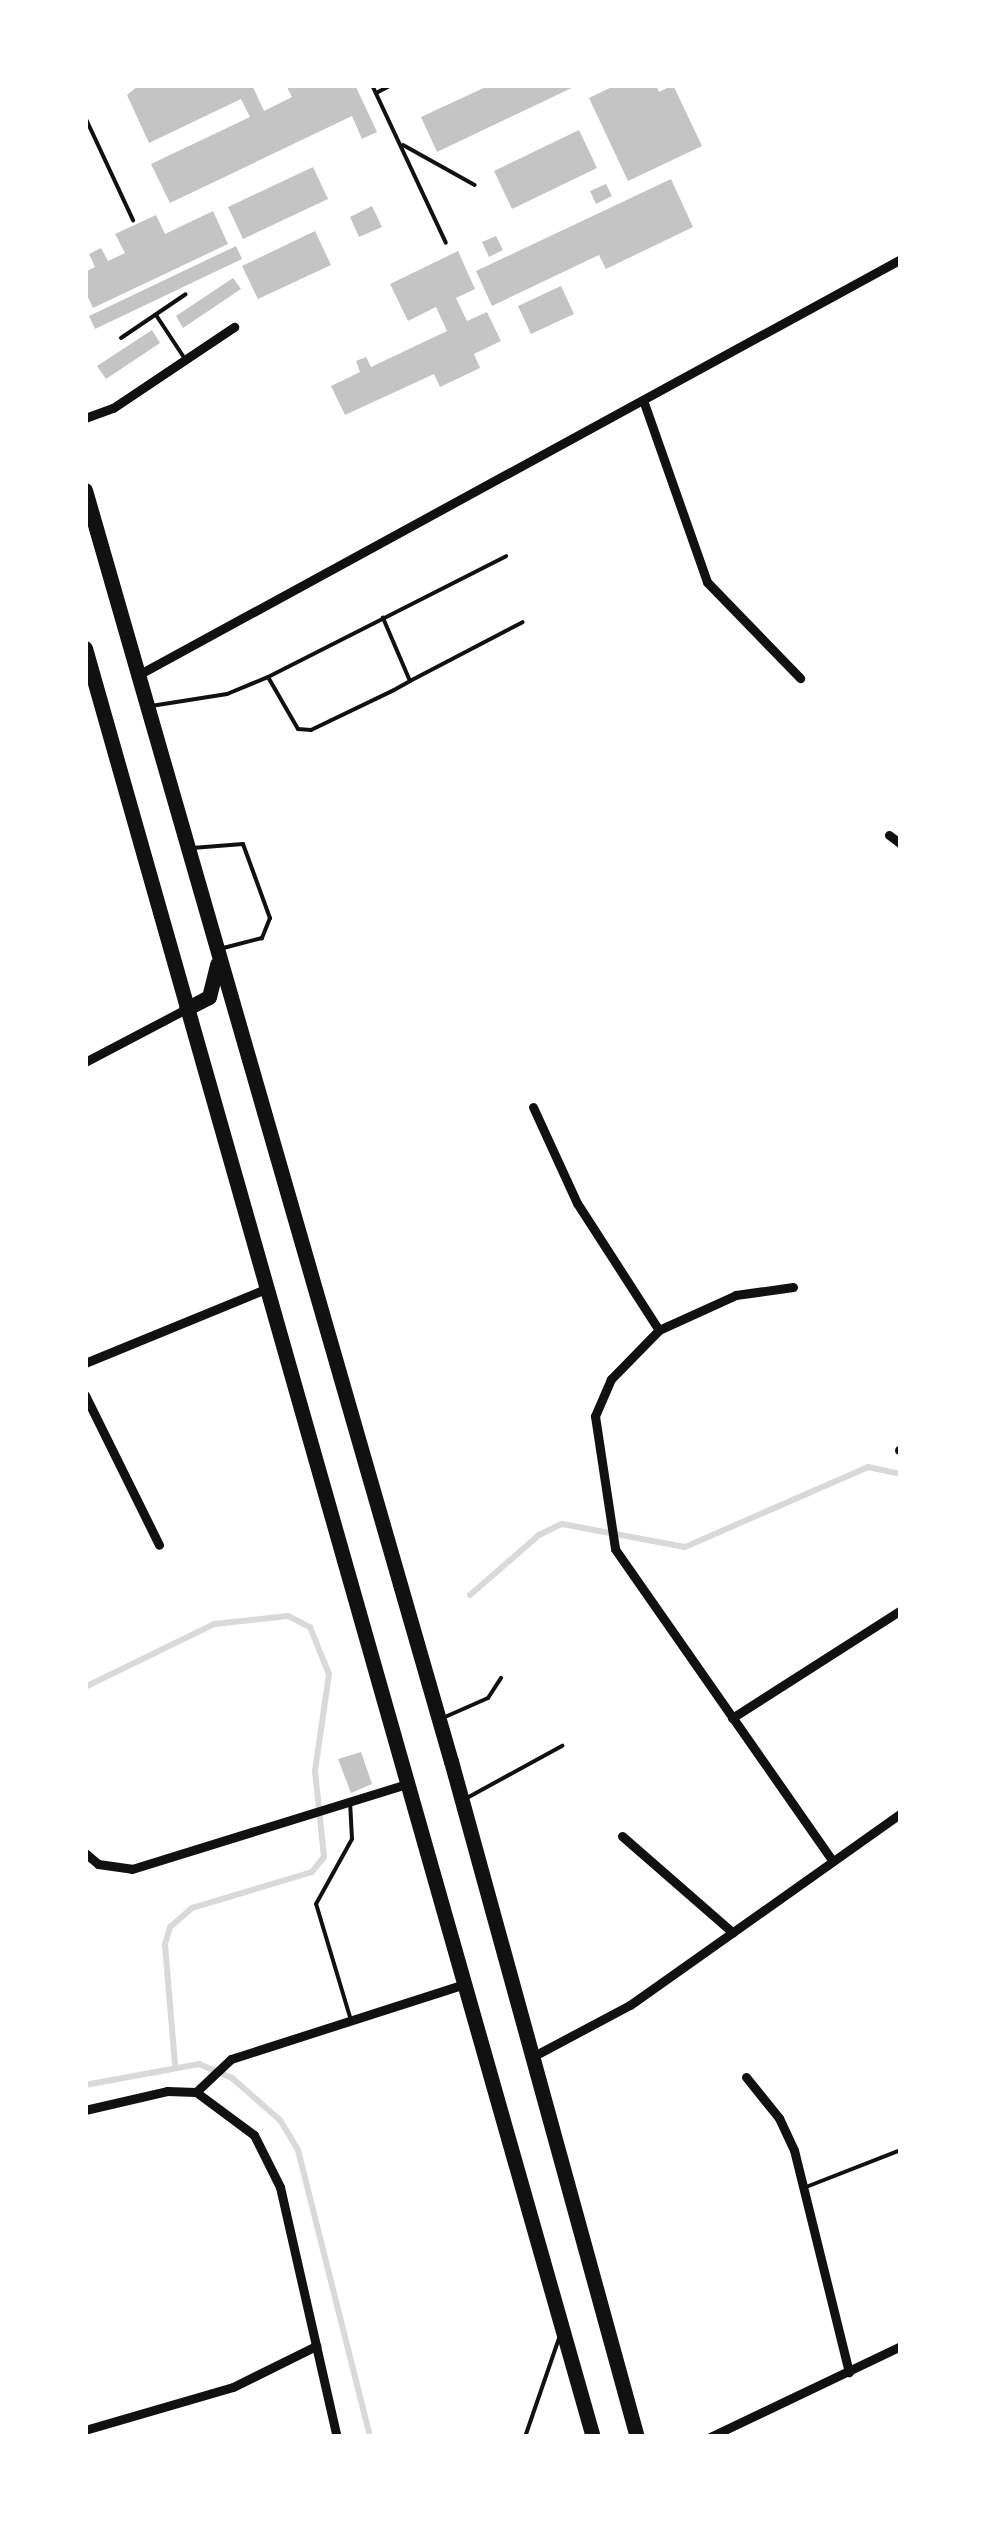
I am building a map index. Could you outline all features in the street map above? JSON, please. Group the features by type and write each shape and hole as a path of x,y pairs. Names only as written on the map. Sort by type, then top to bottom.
{"highway":[{"path":"85,490 462,1800 637,2437"},
{"path":"85,648 593,2437"},
{"path":"186,1009 209,997 217,955"}],"street":[{"path":"138,675 901,259"},
{"path":"85,418 112,408 234,326"},
{"path":"643,400 707,582 800,678"},
{"path":"890,835 901,844"},
{"path":"85,1062 186,1009"},
{"path":"533,1106 577,1203 659,1330"},
{"path":"793,1287 736,1295 659,1330 599,1396 595,1416 615,1549 831,1859"},
{"path":"85,1363 265,1289"},
{"path":"85,1396 159,1545"},
{"path":"732,1718 901,1610"},
{"path":"85,1853 98,1864 132,1869 409,1783"},
{"path":"532,2057 630,2005 901,1813"},
{"path":"622,1836 733,1932"},
{"path":"85,2110 166,2091 199,2088 231,2059 350,2017 467,1983"},
{"path":"746,2077 779,2118 806,2188 850,2372"},
{"path":"199,2088 270,2156 338,2437"},
{"path":"85,2430 233,2386 316,2346"},
{"path":"710,2437 901,2346"}],"lane":[{"path":"372,85 446,243"},
{"path":"376,93 392,85"},
{"path":"85,117 133,220"},
{"path":"398,143 476,185"},
{"path":"122,338 186,294"},
{"path":"156,315 184,360"},
{"path":"146,706 227,694 506,556"},
{"path":"383,618 410,681"},
{"path":"268,676 288,722 311,730 523,622"},
{"path":"187,848 243,844 270,918 262,938 217,955"},
{"path":"438,1720 480,1703 501,1678"},
{"path":"462,1800 562,1746"},
{"path":"350,1802 352,1839 316,1904 350,2017"},
{"path":"806,2188 901,2150"},
{"path":"524,2437 562,2329"}],"building":[{"path":"139,85 252,85 264,111 292,97 286,85 355,85 377,132 362,139 352,116 170,203 151,164 250,117 241,99 149,143 127,95"},
{"path":"490,85 578,85 437,152 421,117"},
{"path":"616,85 656,85 659,92 673,85 702,146 628,181 589,98"},
{"path":"579,130 597,168 512,209 494,171"},
{"path":"313,167 328,199 243,239 228,207"},
{"path":"671,179 693,227 606,269 599,255 492,306 476,271"},
{"path":"606,184 612,196 596,204 590,191"},
{"path":"372,206 382,227 359,237 350,217"},
{"path":"213,211 228,244 93,308 85,291 85,272 95,267 89,254 101,248 108,261 125,253 115,234 156,215 165,234"},
{"path":"315,231 331,265 258,299 242,266"},
{"path":"496,236 503,250 489,257 482,242"},
{"path":"236,246 242,259 95,329 89,316"},
{"path":"458,251 475,289 456,298 467,321 487,312 501,341 474,354 480,368 440,387 434,374 345,415 331,386 360,372 356,361 366,357 371,367 447,331 436,307 408,321 390,284"},
{"path":"233,278 241,289 183,328 176,316"},
{"path":"561,286 574,314 531,334 518,306"},
{"path":"152,330 160,343 106,379 97,366"},
{"path":"361,1752 372,1784 351,1793 338,1759"}],"waterway":[{"path":"470,1595 539,1535 562,1524 685,1547 868,1467 901,1474"},
{"path":"85,1687 214,1624 288,1616 310,1627 329,1674 315,1771 324,1857 312,1872 192,1908 170,1927 165,1945 175,2064"},
{"path":"85,2085 199,2064 232,2078 280,2120 298,2150 370,2437"}]}
